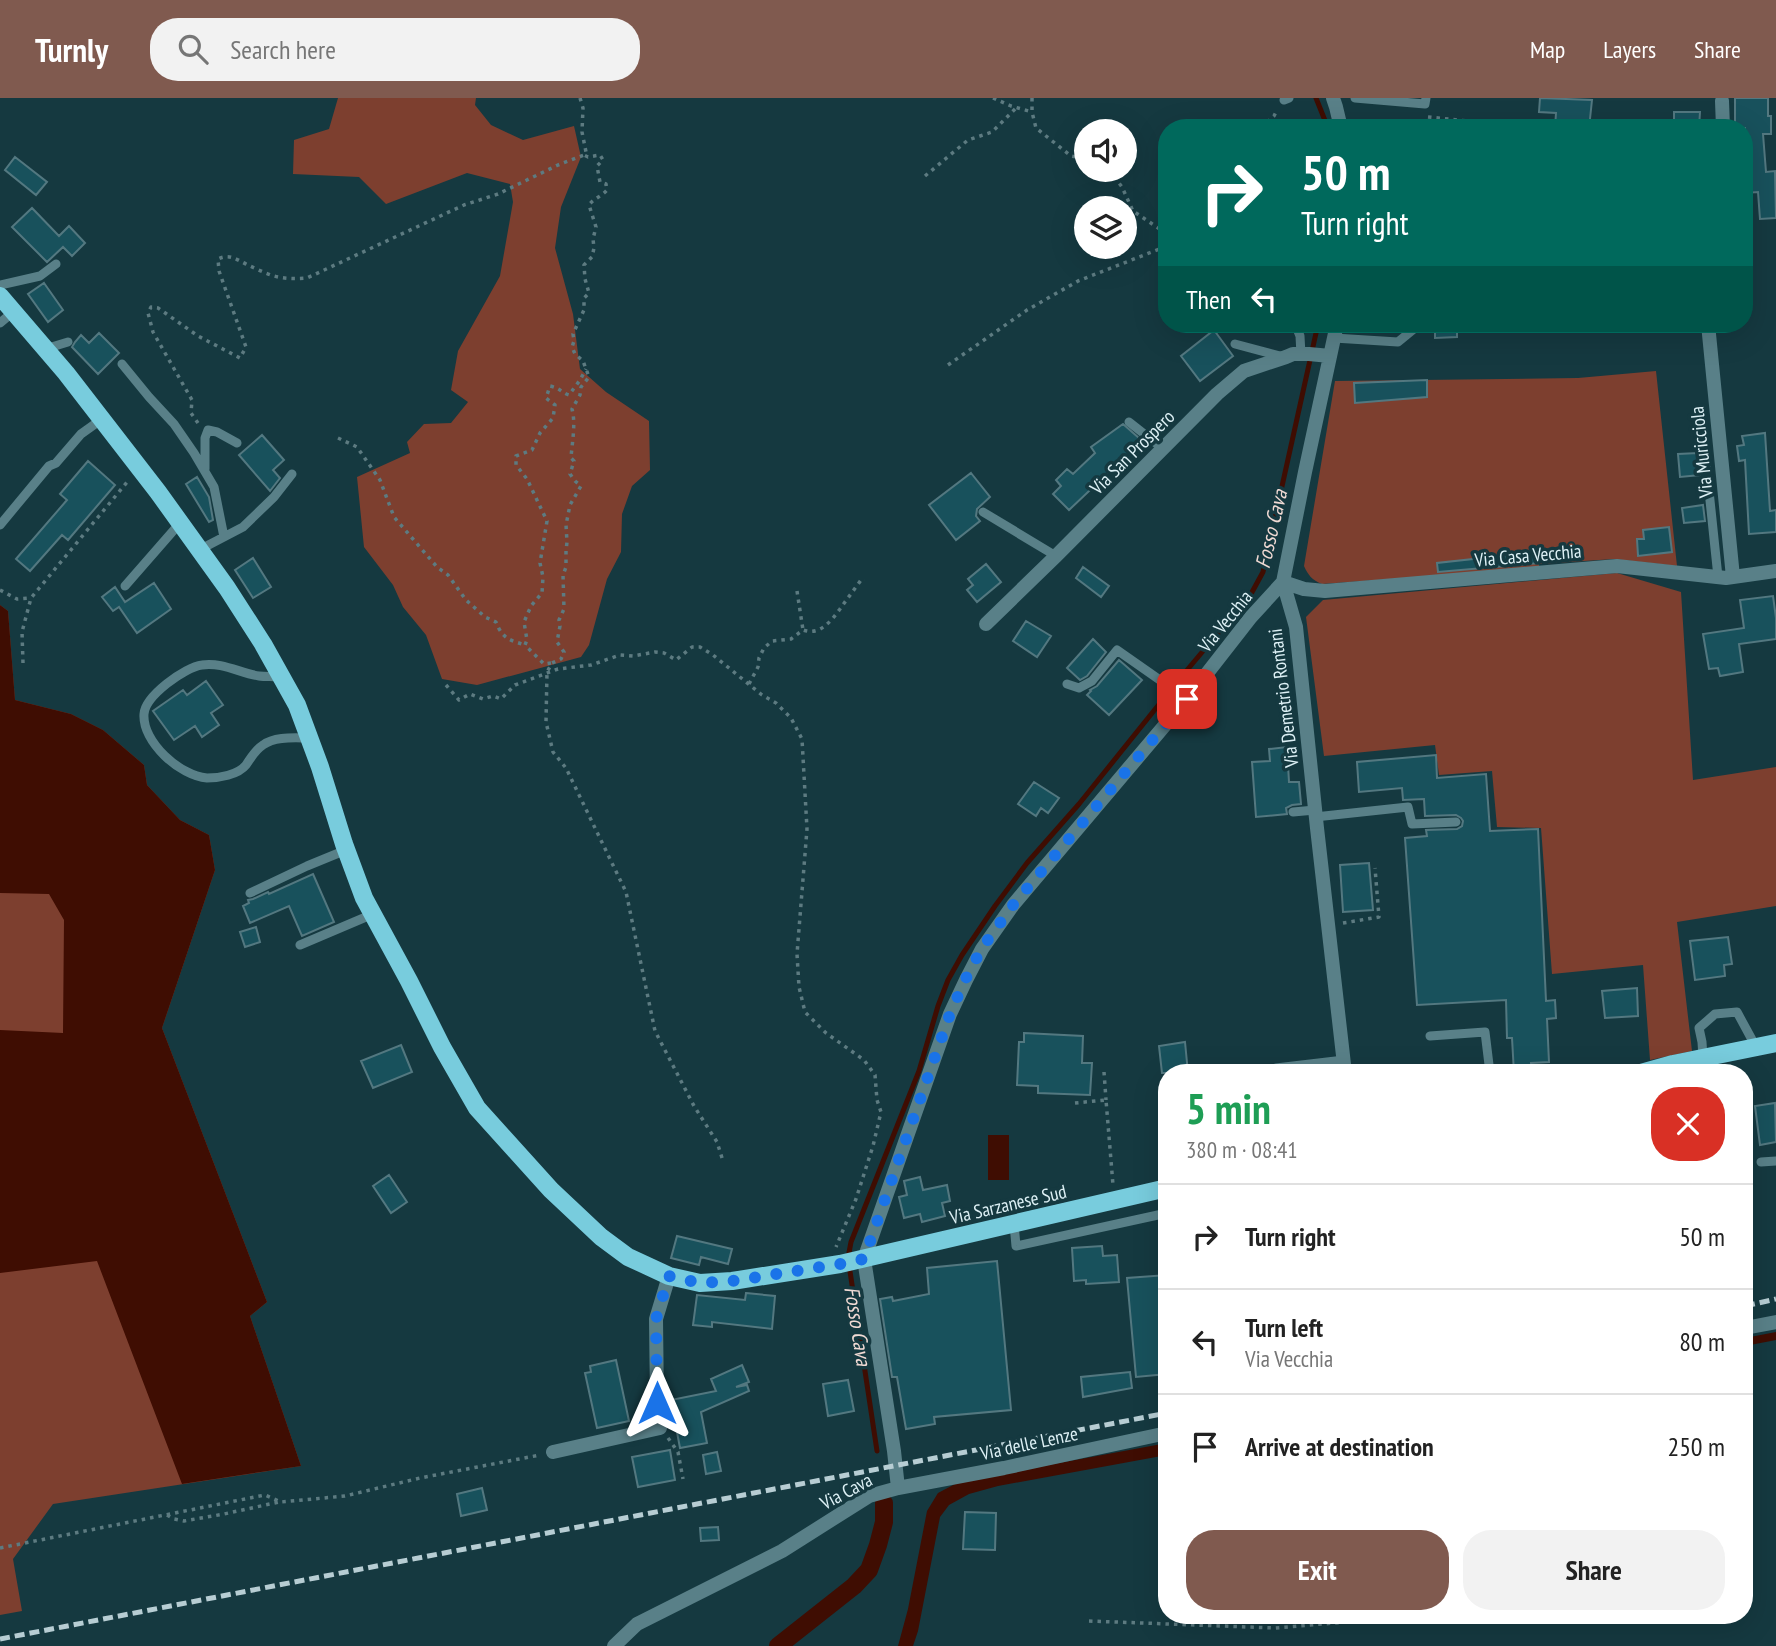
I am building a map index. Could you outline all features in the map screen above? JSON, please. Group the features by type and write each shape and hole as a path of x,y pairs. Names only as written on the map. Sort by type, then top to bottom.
{"main road":[{"name":"Via Sarzanese Sud","path":"0,296 7,317 45,349 139,467 227,588 281,677 297,705 364,898 477,1108 551,1190 601,1237 628,1257 669,1276 700,1283 732,1281 836,1265 1158,1190"},
{"path":"1679,1064 1776,1042"}],"street":[{"path":"1333,98 1339,119"},
{"path":"1722,101 1723,119"},
{"name":"Via Demetrio Rontani","path":"1333,333 1314,355 1283,582 1296,627 1345,1064"},
{"name":"Via Muricciola","path":"1709,333 1725,577"},
{"name":"Via San Prospero","path":"986,624 1217,394 1244,371 1293,354 1314,355"},
{"name":"Via Casa Vecchia","path":"1283,582 1304,589 1325,591 1617,566 1725,577 1776,571"},
{"name":"Via Vecchia","path":"861,1259 950,1014 982,948 1013,905 1183,696 1283,582"},
{"name":"Via Cava","path":"614,1646 637,1624 782,1550 869,1496 898,1488 861,1259"},
{"path":"553,1452 660,1428 656,1319 669,1276"},
{"path":"1753,1326 1776,1322"},
{"name":"Via delle Lenze","path":"898,1488 1158,1435"}],"lane":[{"path":"1355,98 1425,104 1426,98"},
{"path":"0,285 40,276 56,264"},
{"path":"1299,333 1314,355"},
{"path":"1346,333 1398,342 1409,333"},
{"path":"45,349 68,342"},
{"path":"1235,344 1286,357"},
{"path":"122,364 174,424 205,471 214,487 224,537"},
{"path":"0,525 49,466 55,463 81,434 102,419"},
{"path":"1129,422 1162,448"},
{"path":"205,471 205,438 208,430 237,443"},
{"path":"1706,462 1725,577"},
{"path":"199,550 243,527 274,497 292,474"},
{"path":"983,512 1056,556"},
{"path":"125,586 180,523"},
{"path":"1067,684 1079,688 1092,681 1117,650 1183,696"},
{"path":"281,677 258,676 222,665 202,665 186,670 163,687 147,704 144,716 148,732 158,750 173,764 192,775 207,778 230,775 243,768 255,751 264,744 283,738 309,738"},
{"path":"1293,812 1408,807 1412,824 1456,822"},
{"path":"250,893 346,850"},
{"path":"299,945 373,914"},
{"path":"1703,1058 1699,1028 1715,1014 1737,1012 1756,1046"},
{"path":"1430,1036 1485,1032 1489,1064"},
{"path":"1762,1162 1776,1161"},
{"path":"1014,1224 1016,1246 1158,1215"}],"path":[{"path":"580,98 583,108 584,155"},
{"path":"993,98 1032,112"},
{"path":"1032,98 1036,128 1074,157"},
{"path":"925,176 968,141 992,132 1016,108"},
{"path":"1417,115 1454,119"},
{"path":"205,438 191,413 192,400 153,332 148,313 151,307 158,308 198,336 240,358 246,347 219,271 218,259 224,256 234,257 274,276 292,280 307,278 464,205 498,194 558,165 584,155 600,155 603,160 597,166 600,182 606,184 607,190 589,205 596,227 592,257 584,265 584,279 589,293 584,298 584,310 573,334 572,347 583,361 589,377 581,387 580,395 572,409 574,417 571,458 574,461 570,474 581,486 570,505 566,524 568,542 563,575 564,609 559,620 557,642 564,652 561,659 544,664 525,645 500,633 496,622 485,617 466,600 448,575 437,567 394,517 380,480 357,447 338,438"},
{"path":"1118,182 1133,211 1158,228"},
{"path":"948,365 1027,310 1078,281 1158,250"},
{"path":"525,645 527,640 524,622 531,606 542,593 540,563 547,521 527,479 516,465 516,456 532,450 540,433 553,418 555,405 546,398 550,386 569,395 586,369"},
{"path":"23,663 22,632 31,598 139,467"},
{"path":"803,630 818,631 832,622 861,580 865,580"},
{"path":"0,590 17,599 31,598"},
{"path":"797,591 803,630"},
{"path":"749,684 764,648 772,640 791,639 803,630"},
{"path":"446,685 459,700 470,694 484,699 493,696 501,699 515,685 558,669 591,665 620,655 655,652 664,653 676,660 692,647 700,647 776,703 791,718 802,739 807,829 797,954 799,987 805,1012 826,1033 864,1060 875,1074 881,1112 856,1199 837,1243 836,1265"},
{"path":"552,663 547,672 546,722 554,752 566,768 626,892 655,1031 694,1106 717,1142 723,1161"},
{"path":"1328,926 1379,917 1375,868"},
{"path":"1104,1072 1114,1200"},
{"path":"1075,1103 1106,1100"},
{"path":"660,1428 678,1452 683,1479"},
{"path":"166,1515 184,1521 281,1502 345,1496 553,1452"},
{"path":"0,1548 265,1495 281,1502"},
{"path":"1089,1621 1158,1624"},
{"path":"1169,1624 1275,1628 1323,1624"}],"shaded area":[{"path":"338,98 476,98 475,105 491,125 523,140 574,126 581,157 561,207 555,248 573,314 580,369 606,392 649,421 650,470 632,486 622,514 621,552 607,579 589,645 581,657 477,685 442,679 426,635 403,607 393,585 364,547 357,477 410,453 407,442 424,424 451,423 468,402 451,390 458,351 500,276 513,202 510,184 467,173 386,204 359,177 293,174 294,140 329,129"},
{"path":"1656,371 1677,566 1614,559 1539,564 1539,568 1322,584 1307,572 1304,566 1335,381 1578,378"},
{"path":"1617,573 1681,592 1693,780 1776,767 1776,906 1677,922 1692,1051 1650,1060 1643,965 1552,974 1541,828 1497,827 1492,771 1439,775 1435,745 1324,756 1306,617 1323,600"},
{"path":"0,605 8,611 15,700 71,714 103,730 144,765 147,785 180,820 209,835 215,870 162,1028 267,1302 250,1316 301,1466 53,1504 13,1559 22,1611 0,1615"},
{"path":"0,605 8,611 15,700 71,714 103,730 144,765 147,785 180,820 209,835 215,870 162,1028 267,1302 250,1316 301,1466 182,1484 97,1261 0,1273 0,1030 63,1033 64,920 49,894 0,893"},
{"path":"988,1135 1009,1135 1009,1180 988,1180"},
{"path":"1776,1332 1776,1340 1753,1344 1753,1336"},
{"path":"1158,1445 1158,1457 998,1486 969,1494 949,1505 940,1517 913,1646 898,1646 927,1511 938,1493 957,1483"}],"building":[{"path":"1540,98 1592,100 1590,119 1556,119 1556,113 1539,112"},
{"path":"1735,98 1768,98 1771,134 1763,134 1766,172 1775,171 1776,218 1760,219 1758,192 1753,192 1753,119 1735,119"},
{"path":"1674,112 1700,112 1700,119 1674,119"},
{"path":"15,157 47,182 36,195 5,170"},
{"path":"32,208 59,236 69,226 85,243 72,256 63,247 47,262 12,227"},
{"path":"44,283 63,310 48,322 28,294"},
{"path":"99,333 119,353 98,374 72,347 81,335 89,343"},
{"path":"1210,333 1216,333 1233,356 1200,381 1181,356"},
{"path":"1435,333 1457,333 1457,337 1435,338"},
{"path":"1427,380 1427,397 1355,403 1354,383"},
{"path":"1123,424 1148,446 1107,474 1069,510 1053,494 1061,486 1056,480 1067,469 1073,474 1095,453 1091,447"},
{"path":"1765,433 1770,511 1776,510 1776,532 1749,534 1745,460 1739,461 1737,446 1744,445 1742,436"},
{"path":"262,435 284,460 273,470 280,478 270,491 239,455"},
{"path":"1698,453 1700,475 1680,477 1678,454"},
{"path":"88,461 115,485 68,540 62,535 30,571 16,559 67,500 60,494"},
{"path":"971,473 990,497 977,509 976,516 980,521 956,540 929,505"},
{"path":"197,477 209,497 213,520 209,522 186,484"},
{"path":"1703,505 1705,521 1684,523 1682,508"},
{"path":"1669,527 1672,552 1638,556 1637,539 1644,539 1643,530"},
{"path":"1537,552 1539,563 1438,572 1437,563"},
{"path":"253,558 271,587 253,598 235,570"},
{"path":"986,564 1001,582 977,602 967,590 973,585 968,579"},
{"path":"1083,567 1109,586 1101,597 1076,578"},
{"path":"154,583 171,609 137,633 119,607 113,611 102,597 115,587 125,602"},
{"path":"1773,596 1776,639 1739,644 1743,672 1720,676 1718,668 1709,669 1703,634 1744,628 1740,600"},
{"path":"1026,621 1051,636 1037,657 1013,641"},
{"path":"1093,639 1106,652 1087,676 1080,680 1067,668"},
{"path":"1119,660 1142,680 1109,715 1087,695"},
{"path":"206,681 223,705 211,713 219,725 202,737 195,726 174,740 153,711 183,690 187,695"},
{"path":"1287,747 1289,782 1299,782 1301,804 1286,808 1287,814 1256,817 1252,762 1270,761 1269,749"},
{"path":"1436,755 1437,778 1486,774 1490,831 1538,829 1546,1001 1555,1000 1556,1018 1547,1019 1549,1062 1513,1064 1512,1038 1507,1038 1506,1000 1417,1005 1405,838 1427,836 1426,830 1457,829 1462,826 1463,821 1456,815 1425,816 1424,799 1403,800 1402,788 1359,792 1357,762"},
{"path":"1034,782 1059,798 1048,813 1041,808 1036,816 1018,804"},
{"path":"1369,863 1373,910 1343,912 1340,865"},
{"path":"313,874 334,922 302,936 289,906 250,923 243,906 249,903 248,900 268,892 269,894"},
{"path":"256,927 260,942 245,947 240,932"},
{"path":"1728,937 1732,964 1724,965 1725,976 1695,980 1690,941"},
{"path":"1637,988 1638,1016 1605,1018 1602,991"},
{"path":"1024,1033 1083,1036 1082,1063 1092,1063 1090,1095 1038,1093 1038,1086 1017,1085 1019,1042 1024,1042"},
{"path":"1185,1042 1187,1064 1161,1064 1159,1046"},
{"path":"401,1045 412,1072 373,1088 361,1061"},
{"path":"1775,1103 1776,1142 1760,1145 1755,1106"},
{"path":"389,1175 407,1202 391,1213 373,1186"},
{"path":"920,1177 923,1190 947,1185 950,1201 942,1203 945,1216 922,1222 920,1214 904,1218 899,1197 907,1195 904,1181"},
{"path":"677,1236 732,1249 728,1264 701,1257 699,1265 671,1258"},
{"path":"1102,1246 1103,1256 1117,1255 1119,1282 1086,1284 1086,1280 1074,1281 1072,1248"},
{"path":"997,1261 1011,1410 934,1417 935,1424 906,1429 897,1377 892,1377 880,1299 892,1297 893,1301 929,1294 927,1268"},
{"path":"1158,1276 1158,1375 1136,1377 1127,1278"},
{"path":"746,1293 775,1296 772,1329 712,1322 712,1327 693,1325 697,1295 745,1300"},
{"path":"616,1360 629,1421 597,1428 585,1373 591,1372 590,1366"},
{"path":"742,1365 749,1382 736,1387 747,1385 749,1391 701,1412 707,1443 680,1448 671,1400 716,1391 711,1379"},
{"path":"1130,1372 1132,1388 1083,1397 1081,1377"},
{"path":"848,1380 854,1411 828,1416 823,1384"},
{"path":"670,1450 675,1480 638,1487 632,1457"},
{"path":"717,1452 721,1471 706,1474 703,1455"},
{"path":"482,1488 487,1510 461,1516 457,1494"},
{"path":"965,1512 996,1513 995,1550 963,1549"},
{"path":"718,1527 719,1540 701,1541 700,1528"}],"waterway":[{"name":"Fosso Cava","path":"1316,98 1324,119"},
{"name":"Fosso Cava","path":"877,1451 848,1258 851,1242 919,1071 948,980 995,906 1027,863 1079,804 1251,594 1263,572 1316,333"},
{"path":"778,1646 854,1586 869,1570 884,1522 884,1503"}],"railway":[{"path":"1753,1304 1776,1299"},
{"path":"0,1639 1158,1415"}],"route":[{"path":"657,1403 656,1319 669,1276 700,1283 732,1281 864,1259 950,1014 982,948 1013,905 1187,699"}]}
